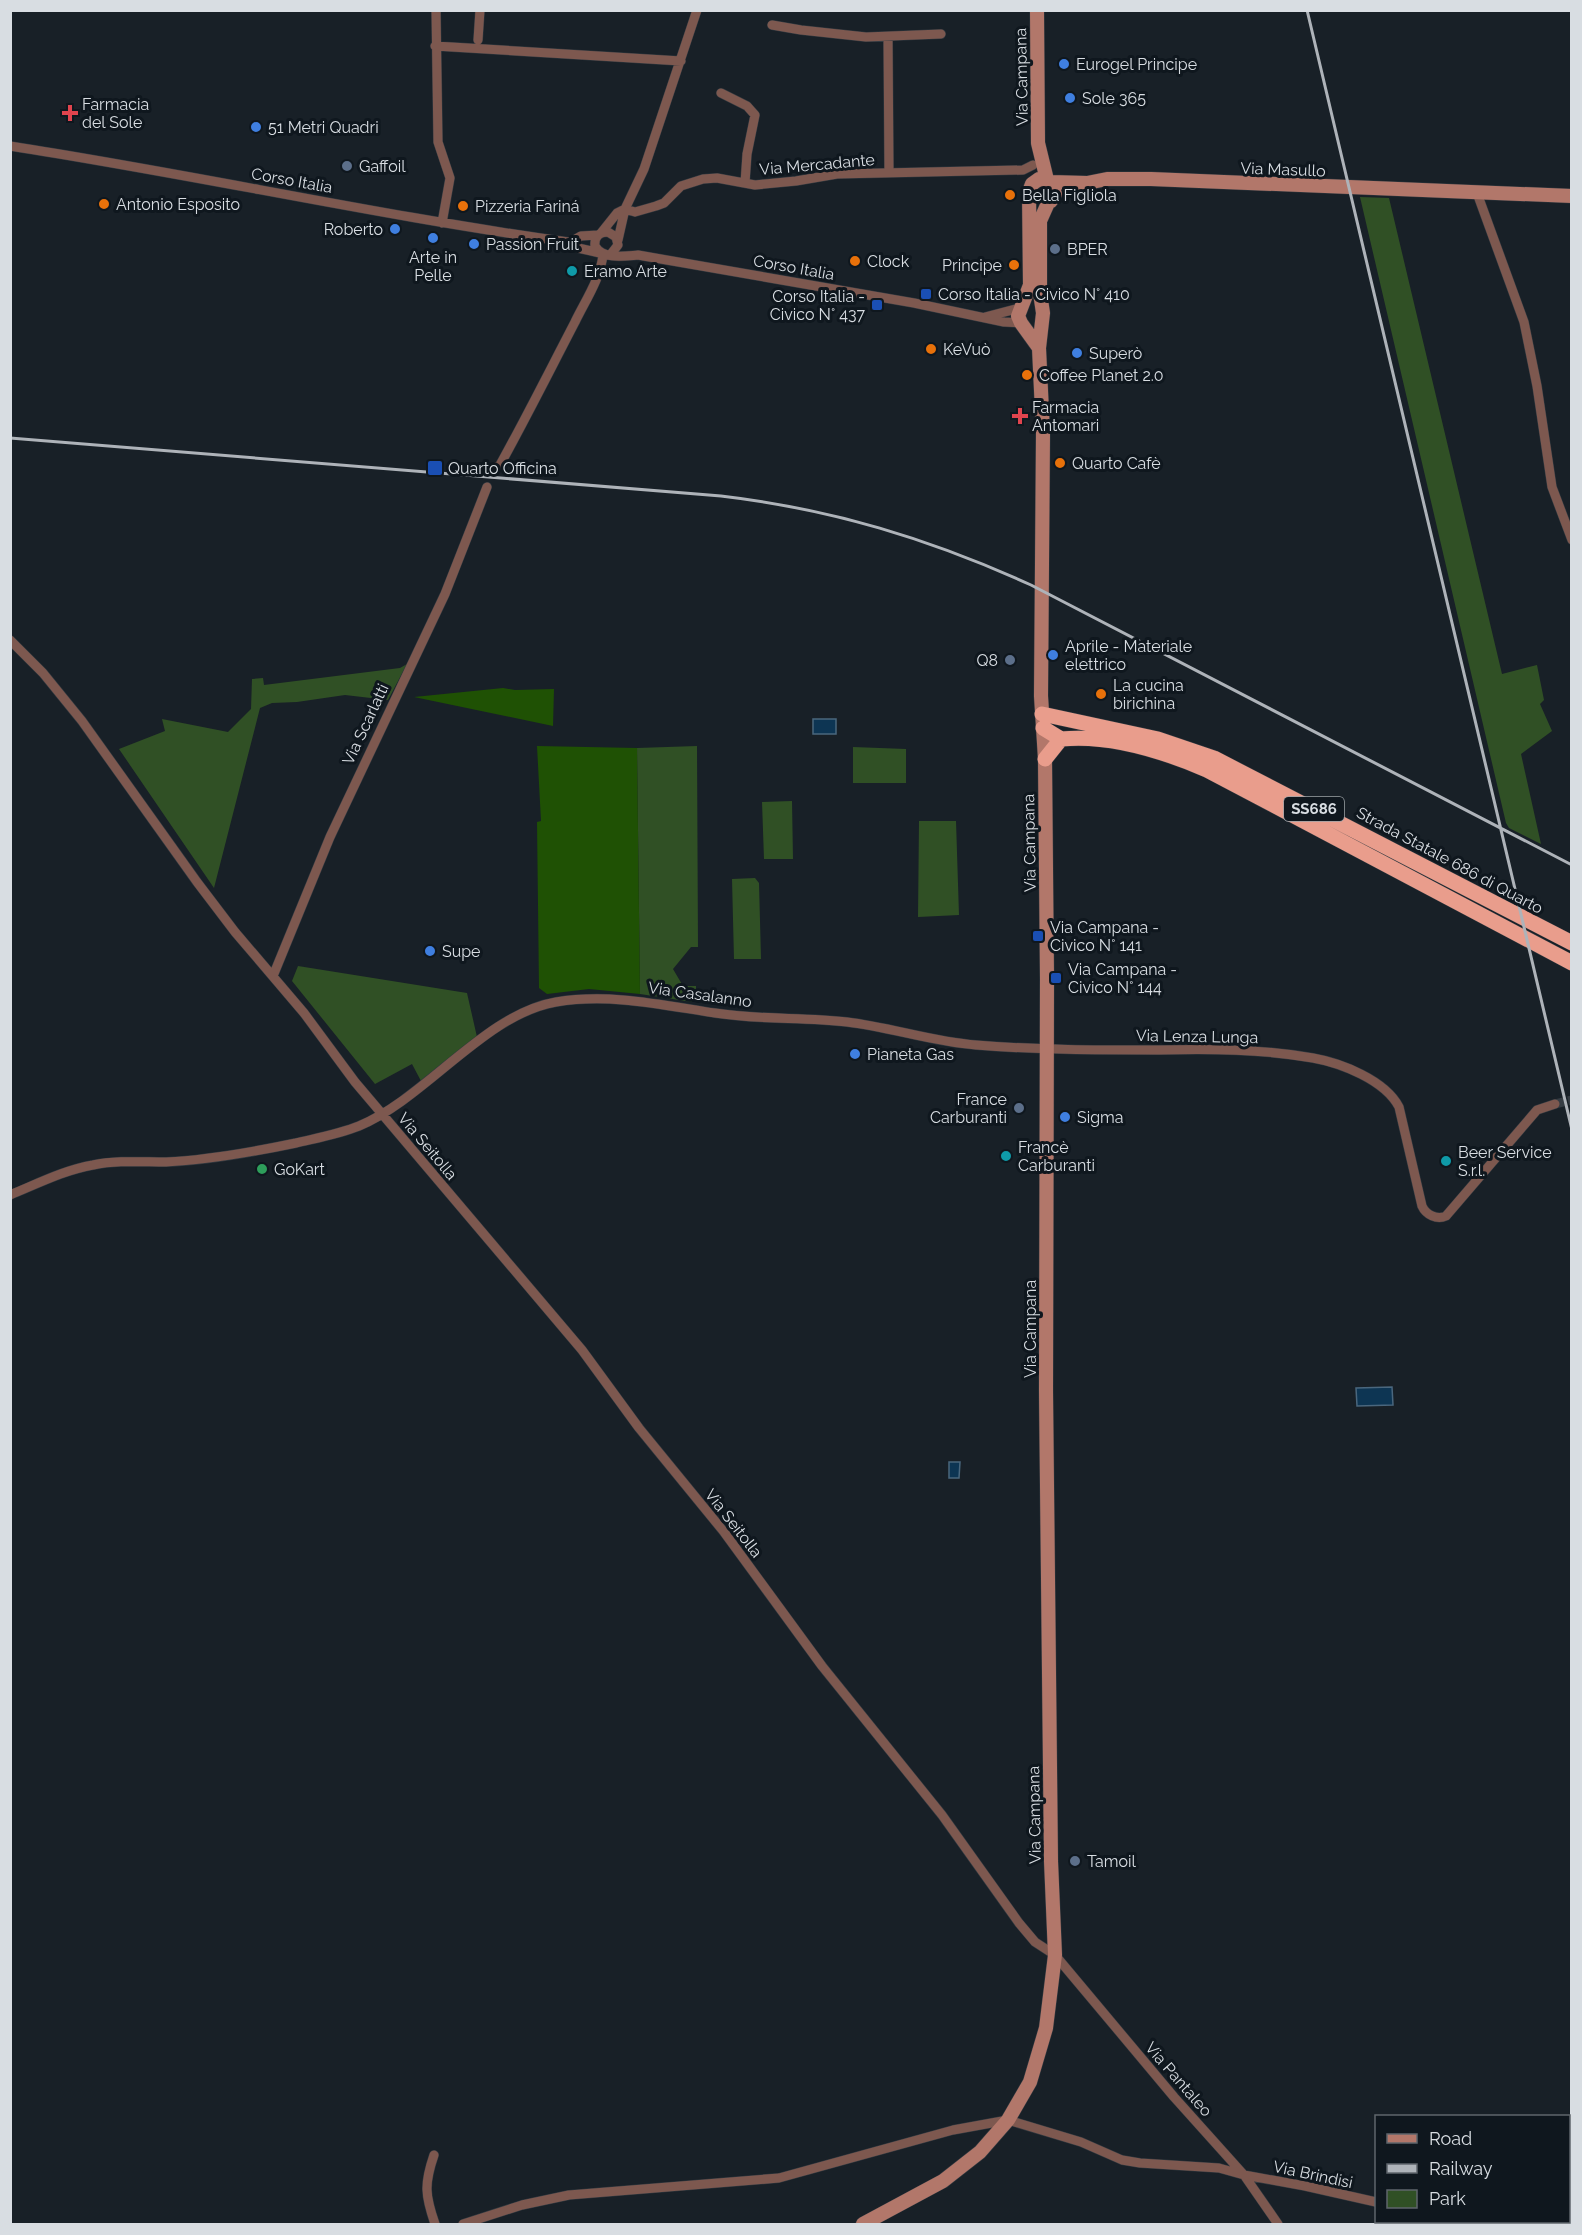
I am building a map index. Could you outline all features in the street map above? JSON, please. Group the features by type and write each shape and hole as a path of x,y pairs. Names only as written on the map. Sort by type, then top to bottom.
{"highway":[{"path":"1042,721 1061,740 1053,746 1045,759"},
{"name":"Strada Statale 686 di Quarto","path":"1042,721 1158,739 1214,759 1572,943"},
{"name":"Strada Statale 686 di Quarto","path":"1061,740 1096,740 1142,748 1170,755 1207,770 1572,963"}],"main road":[{"name":"Via Campana","path":"1037,10 1038,143 1044,181"},
{"name":"Via Campana","path":"863,2224 943,2181 980,2152 1008,2120 1030,2082 1046,2028 1055,1955 1051,1860 1046,1426 1047,1047 1045,759 1042,721 1043,434 1039,348 1042,315 1040,221 1055,194 1028,168 1038,143"},
{"name":"Via Masullo","path":"1044,181 1087,183 1107,179 1151,179 1572,196"},
{"name":"Via Campana","path":"1022,325 1018,316 1031,278 1030,188 1044,181"},
{"name":"Via Masullo","path":"1049,202 1087,183"},
{"path":"1030,196 1040,204 1049,202"},
{"path":"1022,306 1031,302 1042,315 1036,327 1022,325"},
{"path":"1022,325 1039,348"}],"street":[{"path":"436,10 438,142 450,178 442,223"},
{"path":"478,40 480,10"},
{"path":"487,473 500,465 592,287 605,254 618,243 625,209 644,169 697,10"},
{"path":"772,25 822,32 888,37 941,34"},
{"path":"888,37 888,172"},
{"path":"435,46 681,61"},
{"path":"721,93 747,106 755,115 747,154 745,183"},
{"name":"Corso Italia","path":"10,146 442,223 569,243 578,248 605,254 627,257 635,255 914,303 1022,325"},
{"name":"Via Mercadante","path":"625,209 635,212 664,203 681,186 703,179 717,178 755,185 837,174 1028,168"},
{"path":"1477,192 1524,322 1537,386 1552,487 1572,540"},
{"path":"605,254 595,242 617,213 625,209"},
{"name":"Corso Italia","path":"569,243 581,236 611,232 618,243 631,249 635,255"},
{"name":"Corso Italia","path":"983,317 1022,306"},
{"name":"Via Scarlatti","path":"273,976 330,837 445,594 487,487"},
{"name":"Via Seitolla","path":"10,640 43,673 76,713 203,890 235,932 304,1013 382,1115 582,1350 639,1428 724,1532 822,1666 942,1815 1019,1923 1035,1942 1055,1955"},
{"name":"Via Casalanno","path":"10,1195 76,1168 111,1162 168,1161 248,1153 357,1127 382,1115 489,1033 525,1012 552,1002 584,998 623,999 717,1013 849,1022 976,1045 1047,1047"},
{"name":"Via Lenza Lunga","path":"1047,1047 1228,1048 1313,1058 1359,1073 1388,1091 1395,1099 1399,1107 1422,1206 1425,1212 1437,1218 1446,1216 1537,1110 1555,1104"},
{"name":"Via Pantaleo","path":"1055,1955 1174,2097 1244,2175 1278,2224"},
{"path":"463,2224 522,2205 569,2195 778,2178 953,2130 1008,2120"},
{"name":"Via Brindisi","path":"1008,2120 1081,2142 1122,2160 1219,2168 1375,2202"},
{"path":"434,2155 426,2180 426,2188 435,2224"}],"green space":[{"path":"1360,197 1389,198 1502,674 1537,665 1544,700 1540,704 1552,731 1521,754 1541,844 1509,828 1506,823"},
{"path":"407,664 388,700 345,695 272,703 260,708 214,888 119,749 165,731 162,719 228,732 251,709 252,679 263,678 264,685 400,668"},
{"path":"503,688 554,689 553,726 414,697"},
{"path":"537,746 637,748 640,994 589,989 547,994 539,988 537,822 541,821"},
{"path":"697,746 698,947 691,947 673,969 683,986 696,986 696,997 692,1002 640,994 637,748"},
{"path":"853,747 906,749 906,783 853,783"},
{"path":"792,801 793,859 764,859 762,802"},
{"path":"919,821 956,821 959,915 918,917"},
{"path":"755,878 759,883 761,959 734,959 732,879"},
{"path":"298,966 467,993 477,1037 421,1081 412,1064 375,1084 292,981"}],"water":[{"path":"813,719 836,719 836,734 813,734"},
{"path":"1392,1387 1393,1405 1357,1406 1356,1388"},
{"path":"949,1462 960,1462 959,1478 949,1478"}],"tunnel":[{"path":"1555,1104 1572,1100"}],"railway":[{"path":"1307,10 1572,1130"},
{"path":"10,438 721,496 802,509 880,528 956,554 1031,585 1572,865"}],"place":[{"name":"Eurogel Principe","path":"1064,64"},
{"name":"Sole 365","path":"1070,98"},
{"name":"Farmacia del Sole","path":"70,113"},
{"name":"51 Metri Quadri","path":"256,127"},
{"name":"Gaffoil","path":"347,166"},
{"name":"Bella Figliola","path":"1010,195"},
{"name":"Antonio Esposito","path":"104,204"},
{"name":"Pizzeria Fariná","path":"463,206"},
{"name":"Roberto","path":"395,229"},
{"name":"Arte in Pelle","path":"433,238"},
{"name":"Passion Fruit","path":"474,244"},
{"name":"BPER","path":"1055,249"},
{"name":"Clock","path":"855,261"},
{"name":"Principe","path":"1014,265"},
{"name":"Eramo Arte","path":"572,271"},
{"name":"Corso Italia - Civico N° 410","path":"926,294"},
{"name":"Corso Italia - Civico N° 437","path":"877,305"},
{"name":"KeVuò","path":"931,349"},
{"name":"Superò","path":"1077,353"},
{"name":"Coffee Planet 2.0","path":"1027,375"},
{"name":"Farmacia Antomari","path":"1020,416"},
{"name":"Quarto Cafè","path":"1060,463"},
{"name":"Quarto Officina","path":"435,468"},
{"name":"Aprile - Materiale elettrico","path":"1053,655"},
{"name":"Q8","path":"1010,660"},
{"name":"La cucina birichina","path":"1101,694"},
{"name":"Via Campana - Civico N° 141","path":"1038,936"},
{"name":"Supe","path":"430,951"},
{"name":"Via Campana - Civico N° 144","path":"1056,978"},
{"name":"Pianeta Gas","path":"855,1054"},
{"name":"France Carburanti","path":"1019,1108"},
{"name":"Sigma","path":"1065,1117"},
{"name":"Francè Carburanti","path":"1006,1156"},
{"name":"Beer Service S.r.l.","path":"1446,1161"},
{"name":"GoKart","path":"262,1169"},
{"name":"Tamoil","path":"1075,1861"}]}
